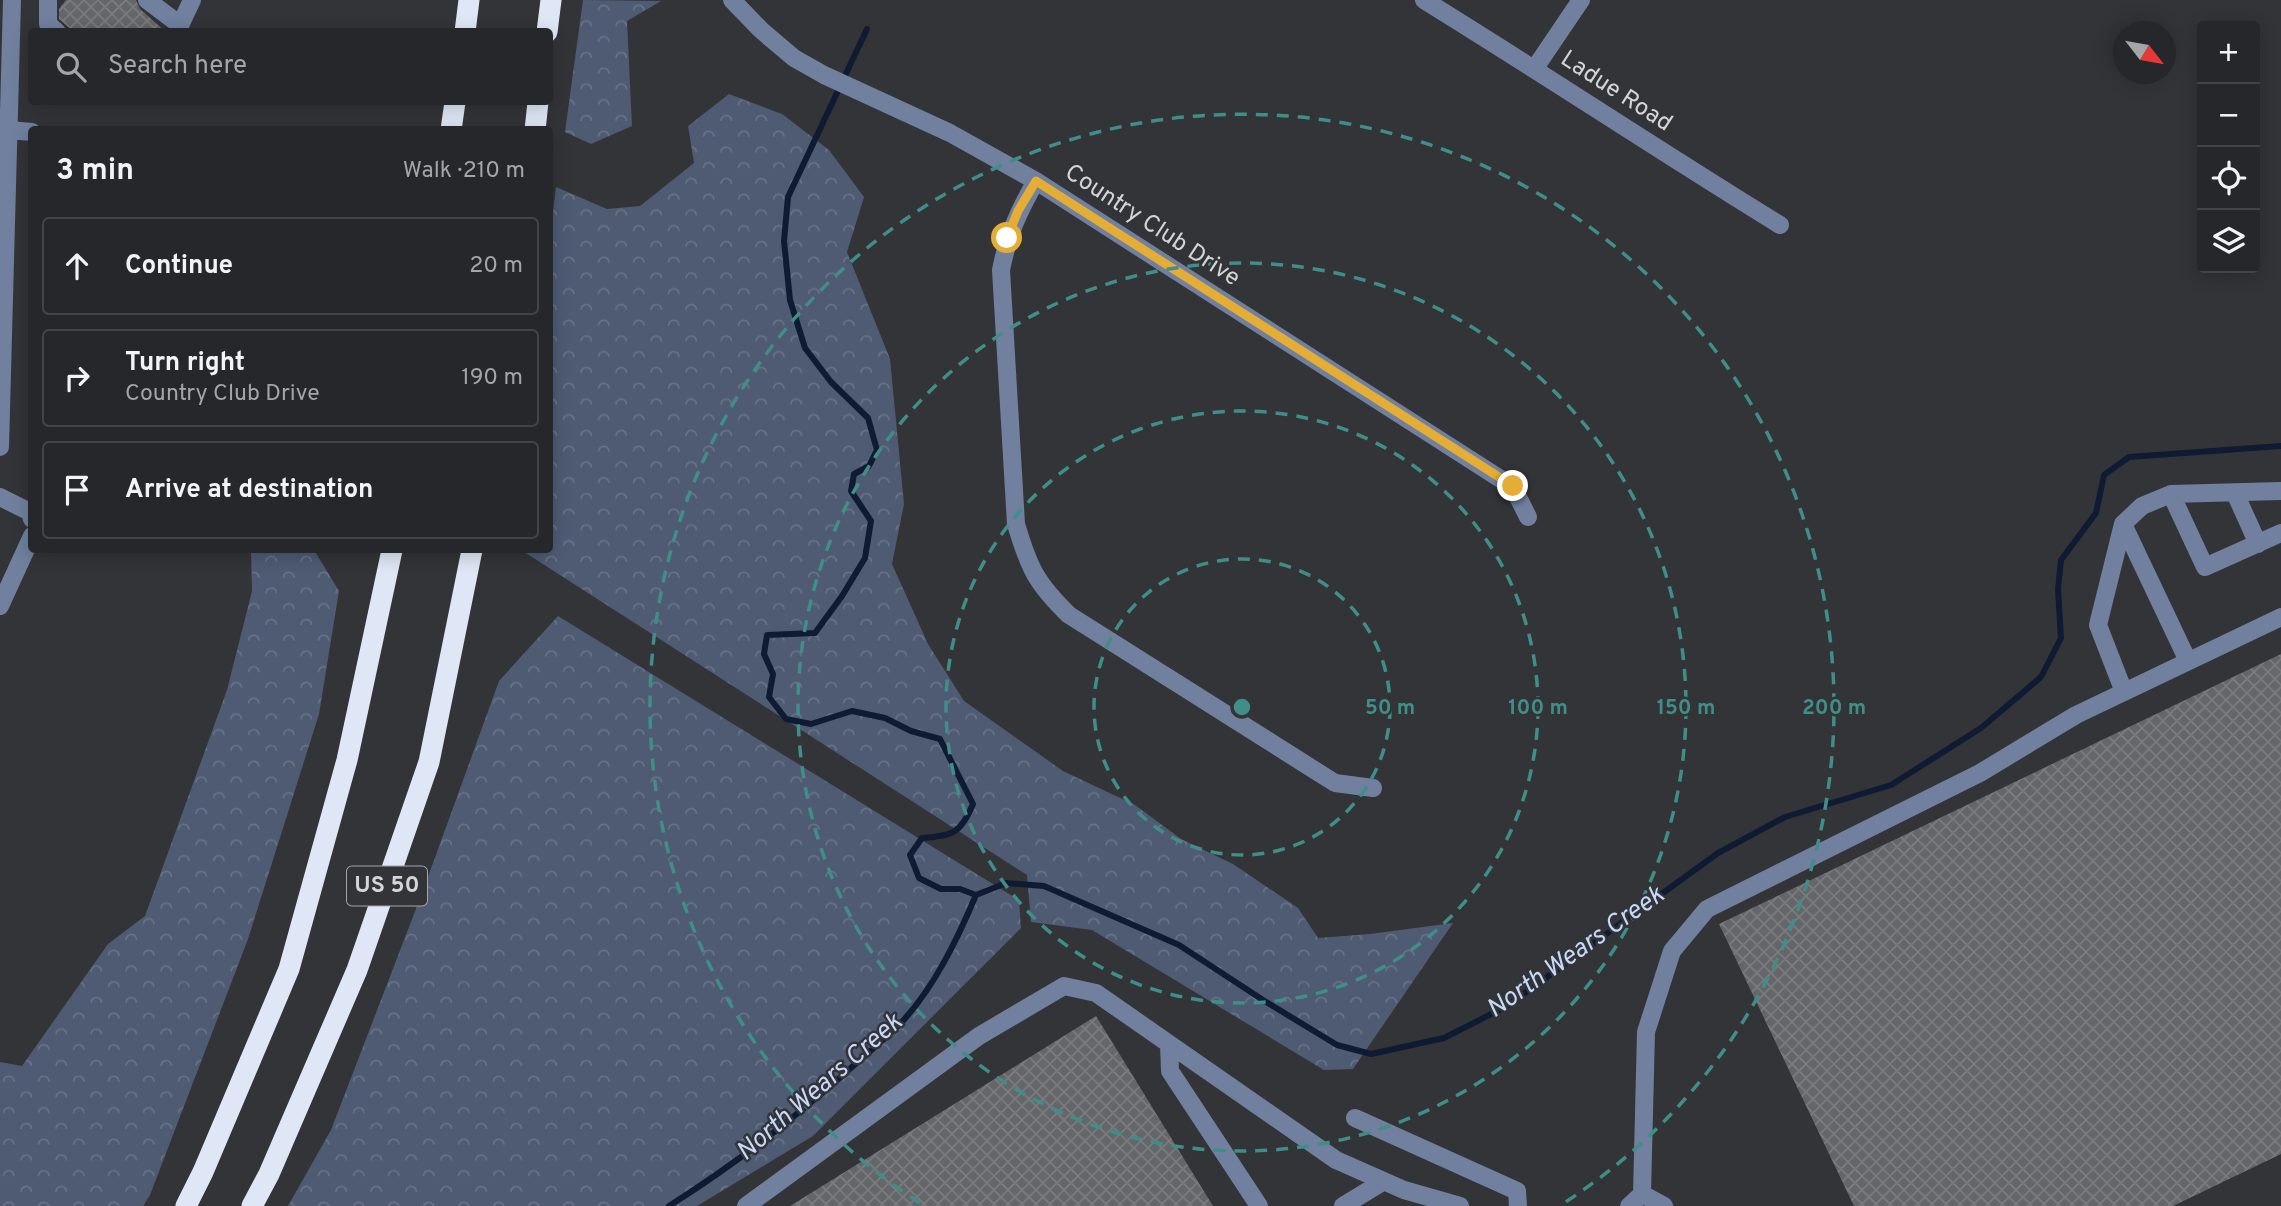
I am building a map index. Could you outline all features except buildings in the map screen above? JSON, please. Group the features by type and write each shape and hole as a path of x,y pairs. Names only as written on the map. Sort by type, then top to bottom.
{"highway":[{"path":"466,28 469,0"},
{"path":"548,28 551,0"},
{"path":"452,126 455,105"},
{"path":"535,126 538,105"},
{"name":"US 50","path":"186,1206 289,969 347,760 391,553"},
{"name":"US 50","path":"252,1206 269,1174 358,970 429,762 471,553"}],"street":[{"path":"0,447 12,0"},
{"path":"48,0 48,24 52,28"},
{"path":"147,0 179,28 192,0"},
{"name":"Country Club Drive","path":"732,0 794,58 824,75 950,133 1036,181 1513,486 1528,517"},
{"name":"Ladue Road","path":"1424,0 1780,225"},
{"path":"1535,68 1581,0"},
{"path":"8,130 28,132"},
{"path":"1036,181 1018,211 1007,238 1001,270 1016,524 1026,559 1043,589 1079,622 1335,783 1373,788"},
{"path":"2124,692 2098,625 2123,524 2141,506 2171,494 2281,491"},
{"path":"2235,493 2258,544"},
{"path":"2171,494 2205,567 2281,533"},
{"path":"0,497 28,511"},
{"path":"2123,524 2188,662"},
{"path":"0,606 28,545"},
{"path":"1664,1206 1636,1200 1646,1032 1671,951 1707,909 1980,773 2076,715 2281,617"},
{"path":"746,1206 979,1036 1063,986 1096,993 1336,1160 1419,1199 1460,1206"},
{"path":"1169,1044 1170,1071 1259,1206"},
{"path":"1355,1118 1517,1191 1518,1206"},
{"path":"1343,1206 1384,1181"}],"green space":[{"path":"583,0 661,1 627,21 632,126 591,144 565,132"},
{"path":"729,94 782,114 829,150 864,197 847,252 890,359 904,504 892,564 928,644 964,701 1063,771 1135,805 1181,839 1233,864 1298,908 1318,938 1453,923 1353,1069 1324,1070 1092,930 1031,922 1027,875 526,553 553,553 553,212 556,187 607,209 640,206 694,163 688,126"},
{"path":"251,553 316,553 339,591 319,714 248,939 150,1195 143,1206 0,1206 0,1062 22,1066 108,944 145,916 227,690 252,591"},
{"path":"558,616 1019,900 1021,928 813,1136 697,1206 288,1206 331,1130 424,888 499,681"}],"waterway":[{"path":"867,29 788,197 784,241 790,300 805,348 831,382 868,418 877,450 869,466 854,474 851,491 871,521 865,558 815,633 767,635 764,654 773,674 769,697 786,719 811,724 852,711 885,718 911,731 940,739 973,804 960,827 949,834 922,838 910,855 919,878 941,889 960,889 976,895"},
{"name":"North Wears Creek","path":"669,1206 786,1123 894,1030 934,979 953,946 976,895 1006,883 1044,886 1179,945 1337,1045 1371,1054 1444,1038 1507,1006 1718,853 1785,817 1891,785 1981,728 2041,677 2061,638 2058,589 2061,560 2096,513 2104,475 2129,457 2281,446"}],"route":[{"path":"1007,238 1018,211 1036,181 1513,486"}]}
